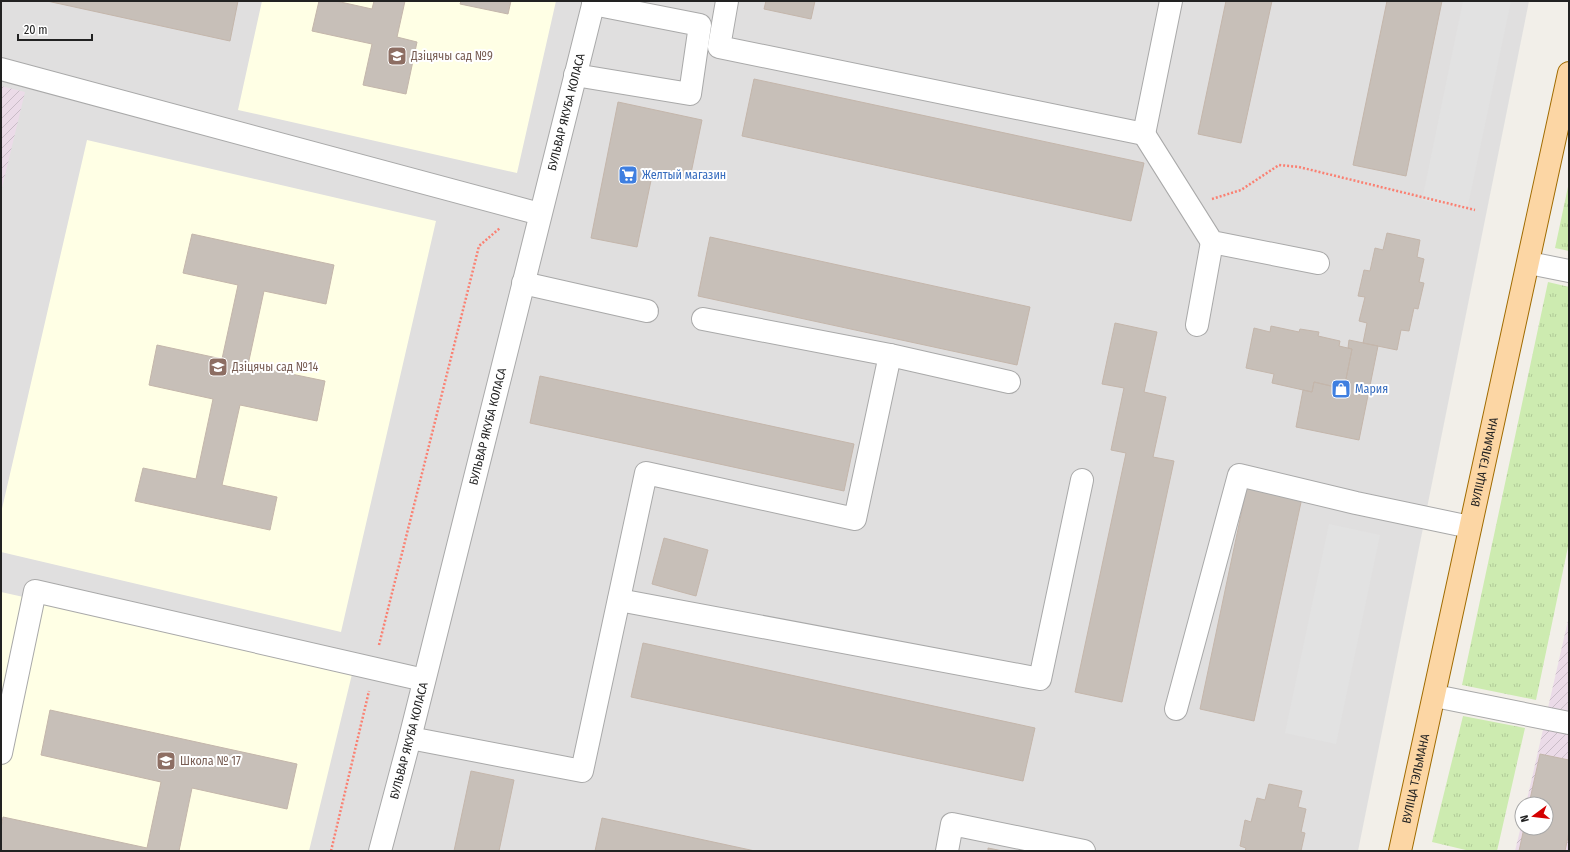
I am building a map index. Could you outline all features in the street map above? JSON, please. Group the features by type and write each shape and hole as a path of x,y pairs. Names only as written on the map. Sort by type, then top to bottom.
{"main road":[{"name":"ВУЛІЦА ТЭЛЬМАНА","path":"1400,851 1529,264 1569,73"}],"street":[{"path":"727,1 719,47 1144,134"},
{"path":"1171,1 1144,134 1212,242 1196,325"},
{"path":"575,75 690,94 700,25 594,2"},
{"name":"БУЛЬВАР ЯКУБА КОЛАСА","path":"380,851 410,738 523,283 531,212 575,75 594,2"},
{"path":"1,69 531,212"},
{"path":"1212,242 1318,263"},
{"path":"1529,264 1569,272"},
{"path":"523,283 647,311"},
{"path":"703,319 890,355 1009,382"},
{"path":"410,738 582,771 646,473 855,519 890,355"},
{"path":"1176,709 1239,474 1356,503 1470,527"},
{"path":"619,600 1040,679 1082,480"},
{"path":"1,754 35,591 424,680"},
{"path":"1435,696 1569,723"},
{"path":"947,851 952,824 1084,851"}],"path":[{"path":"1190,206 1240,190 1279,165 1299,167 1475,210"},
{"path":"331,851 374,669 479,246 531,212"}],"shaded area":[{"path":"1,1 1529,1 1358,851 1,851"},
{"name":"Дзіцячы сад №9","path":"262,1 556,1 517,173 238,110"},
{"path":"1463,1 1511,1 1467,210 1422,200"},
{"path":"1,86 25,92 1,192"},
{"name":"Дзіцячы сад №14","path":"87,140 436,221 341,632 1,552 1,513"},
{"path":"1329,524 1380,535 1336,744 1285,733"},
{"name":"Школа № 17","path":"1,592 353,670 309,851 1,851"},
{"path":"1569,616 1569,851 1515,851 1519,836 1554,836 1554,796 1528,796"}],"green space":[{"path":"1569,182 1569,251 1555,248"},
{"path":"1548,282 1569,287 1569,542 1536,700 1462,685"},
{"path":"1463,716 1525,728 1497,851 1470,851 1432,842"}],"building":[{"path":"47,1 238,1 230,41"},
{"path":"319,1 336,1 372,9 374,1 405,1 397,37 417,42 406,94 363,85 372,44 312,31"},
{"path":"461,1 511,1 508,14 460,4"},
{"path":"766,1 815,1 811,19 764,9"},
{"path":"1226,1 1272,1 1241,143 1198,134"},
{"path":"1387,1 1442,1 1406,176 1353,165"},
{"path":"754,79 1144,163 1131,221 742,136"},
{"name":"Желтый магазин","path":"618,102 702,120 690,178 653,171 637,247 591,238"},
{"path":"1387,233 1420,240 1417,257 1424,259 1419,282 1424,283 1418,309 1414,308 1409,331 1401,330 1397,350 1363,343 1367,323 1359,321 1365,297 1358,296 1364,270 1370,271 1375,248 1383,250"},
{"path":"192,234 334,265 326,304 264,291 248,365 325,381 317,421 240,405 222,485 277,497 270,530 135,501 143,468 196,479 213,399 149,385 157,345 222,359 238,285 183,273"},
{"path":"710,237 1030,307 1017,365 698,296"},
{"path":"1115,323 1157,332 1144,392 1166,397 1153,457 1174,461 1122,702 1075,692 1126,453 1111,450 1124,388 1102,384"},
{"path":"1271,326 1299,332 1300,329 1319,332 1318,336 1340,341 1339,346 1352,349 1344,389 1314,382 1312,392 1272,383 1274,374 1246,368 1254,328 1270,332"},
{"name":"Мария","path":"1349,340 1378,346 1359,440 1296,427 1303,390 1312,392 1314,382 1344,389 1352,349 1348,348"},
{"path":"540,376 854,444 844,491 530,423"},
{"path":"1248,482 1303,493 1254,721 1200,709"},
{"path":"664,538 708,550 696,596 652,584"},
{"path":"643,643 1035,728 1023,781 631,697"},
{"path":"50,710 297,764 287,809 192,788 179,851 1,851 1,828 3,817 147,848 161,782 41,755"},
{"path":"1540,754 1569,760 1569,832 1565,851 1519,851 1522,836 1554,836 1554,796 1531,796"},
{"path":"471,771 514,780 499,851 454,851"},
{"path":"1269,784 1302,791 1298,807 1306,809 1301,832 1305,833 1301,851 1245,851 1246,848 1240,846 1245,820 1251,822 1257,798 1265,800"},
{"path":"602,818 755,851 595,851"},
{"path":"988,848 1003,851 988,851"}],"place":[{"name":"Дзіцячы сад №9","path":"397,56"},
{"name":"Желтый магазин","path":"628,175"},
{"name":"Дзіцячы сад №14","path":"218,367"},
{"name":"Мария","path":"1341,389"},
{"name":"Школа № 17","path":"166,761"}]}
